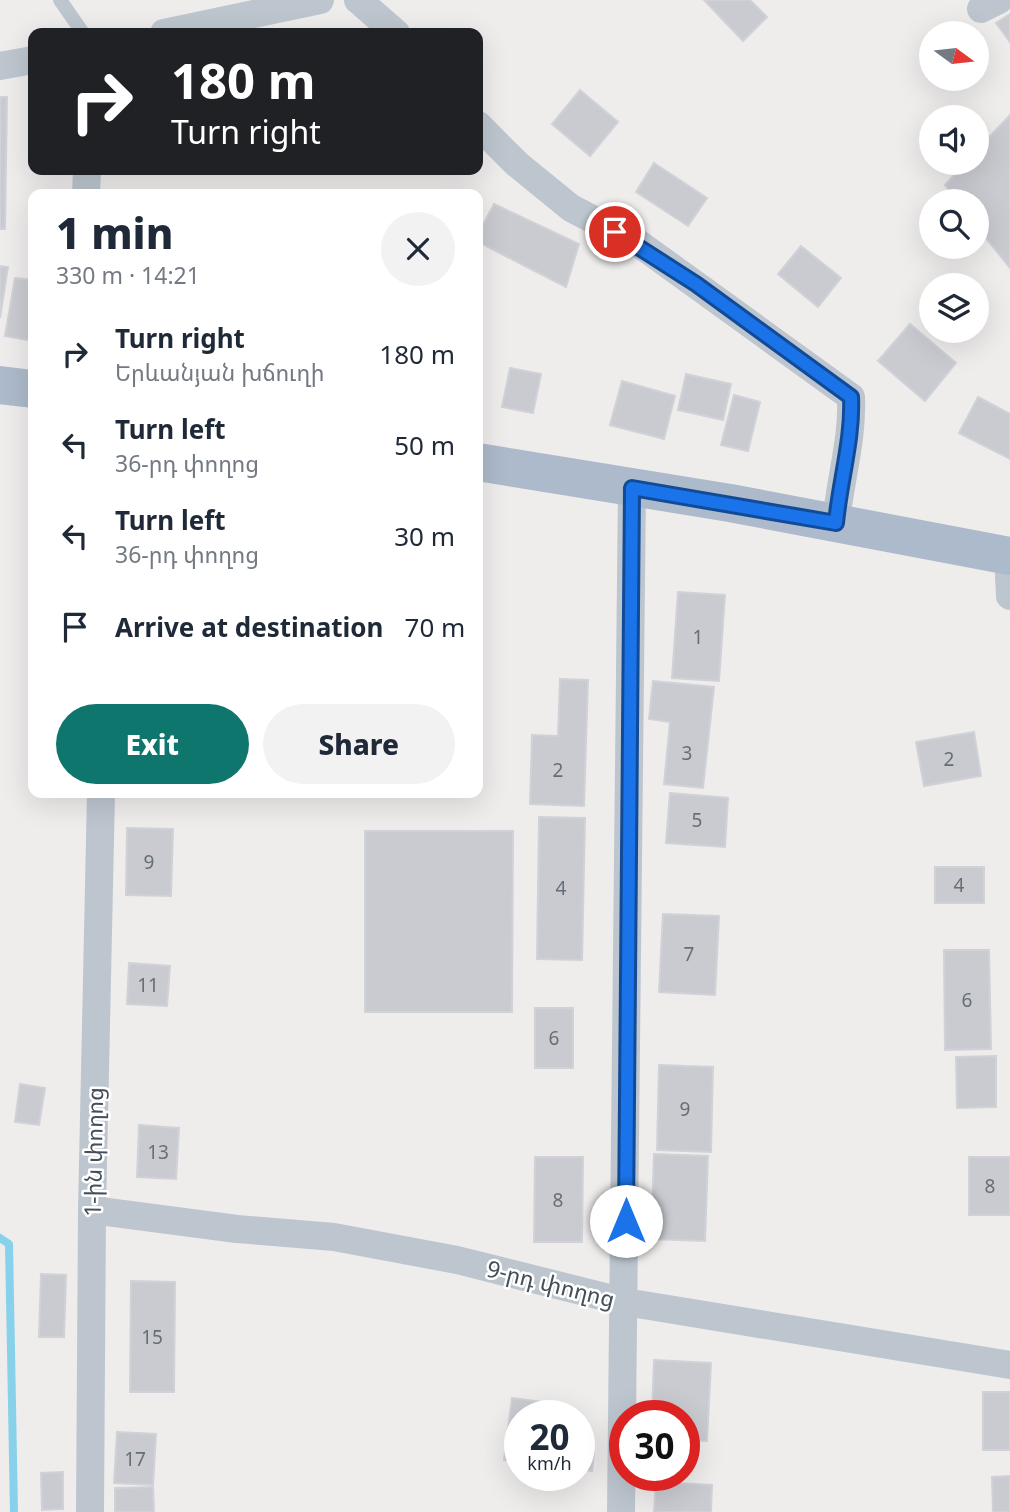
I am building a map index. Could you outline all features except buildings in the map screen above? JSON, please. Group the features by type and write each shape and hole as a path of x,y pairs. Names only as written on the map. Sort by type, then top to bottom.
{"main road":[{"path":"0,385 28,388"},
{"path":"483,463 1009,555"}],"street":[{"path":"188,28 320,0"},
{"path":"358,0 390,28"},
{"path":"0,66 28,61"},
{"path":"483,130 517,164 571,208 638,243 851,397 852,427 841,477 836,523"},
{"path":"621,1512 632,488"},
{"path":"1009,555 1010,596"},
{"name":"1-ին փողոց","path":"90,1512 92,1210 101,798"},
{"name":"9-րդ փողոց","path":"92,1210 237,1229 334,1237 457,1259 625,1302 1010,1365"}],"lane":[{"path":"60,0 80,28"}],"waterway":[{"path":"0,1238 9,1244 14,1512"}],"route":[{"path":"615,232 638,243 851,397 852,427 841,477 836,523 632,488 626,1221"}]}
